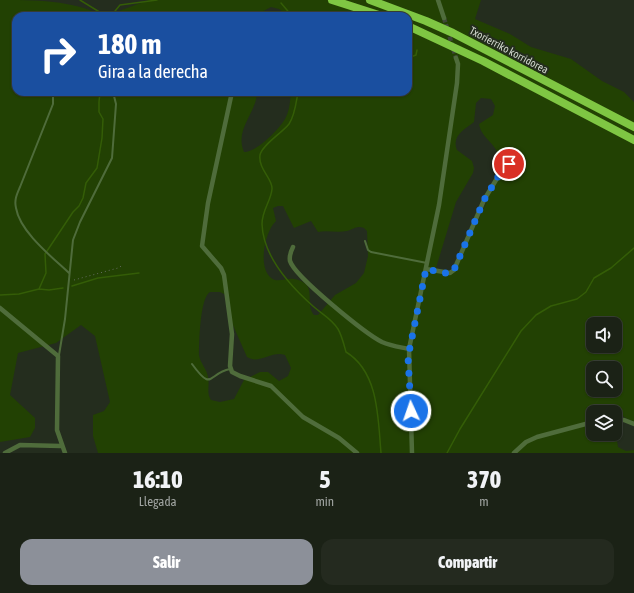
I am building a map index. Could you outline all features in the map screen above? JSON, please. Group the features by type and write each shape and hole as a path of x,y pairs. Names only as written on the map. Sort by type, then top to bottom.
{"highway":[{"path":"332,0 370,12"},
{"name":"Txorierriko korridorea","path":"370,0 402,12"},
{"name":"Txorierriko korridorea","path":"412,16 453,33 634,127"},
{"name":"Txorierriko korridorea","path":"412,28 476,57 634,140"}],"street":[{"path":"438,0 444,18"},
{"path":"412,453 409,349 439,205 457,83 458,64 456,58"},
{"path":"231,96 208,203 202,246 221,268 224,275 232,334 232,369 240,376 270,386 303,417 339,438 357,453"},
{"path":"426,269 450,274 454,270 484,200 505,165 509,164"},
{"path":"293,247 290,253 290,260 293,268 307,283 373,337 393,346 409,349"},
{"path":"0,308 58,356 57,430 61,446 65,453"},
{"path":"622,420 634,424"},
{"path":"514,453 526,442 537,437 586,424"},
{"path":"5,453 20,445 61,446"}],"lane":[{"path":"53,96 53,104 15,200 18,218 29,233 69,273"},
{"path":"58,356 65,319 73,240 112,158 116,104 114,96"},
{"path":"365,241 368,250 371,252 427,263"},
{"path":"192,364 204,379 210,380 226,370 232,369"}],"path":[{"path":"68,280 83,278 118,268 123,265"}],"green space":[{"path":"0,0 53,2 79,7 94,12 12,12 12,96 256,96 254,107 244,128 242,136 244,152 255,148 268,139 279,127 287,114 291,96 412,96 412,12 283,12 279,9 271,7 262,12 116,12 149,0 481,0 475,19 510,34 531,47 571,59 602,81 624,92 634,102 634,422 622,415 622,405 586,405 586,441 617,441 618,447 626,451 634,450 634,453 98,453 93,436 93,415 104,411 110,402 95,336 81,325 56,343 18,353 10,395 35,418 35,428 30,437 0,442","holes":["481,98 491,99 495,106 493,115 479,124 480,129 495,148 499,157 499,166 495,180 474,230 454,269 441,273 436,268 456,202 473,173 474,168 472,161 457,150 457,137 463,130 474,122 476,103","283,206 294,228 311,221 318,232 343,232 359,227 364,228 367,231 368,256 364,273 356,283 335,295 318,315 314,315 311,310 310,294 307,285 302,281 294,279 275,280 269,276 265,269 265,243 268,234 276,221 273,208","210,292 220,292 226,295 232,323 247,357 252,359 261,359 275,354 285,355 291,368 288,376 279,381 268,372 260,372 244,380 234,399 220,402 211,400 209,395 207,374 199,355 202,311 204,302"]}],"waterway":[{"path":"80,0 100,12"},
{"path":"114,12 120,5 157,0"},
{"path":"281,3 289,12"},
{"path":"412,56 416,55 417,50"},
{"path":"0,295 19,294 39,289 46,273 45,254 73,212 79,206 83,198 86,183 97,168 102,138 103,119 99,112 100,96"},
{"path":"297,96 294,113 289,124 264,147 260,155 261,165 272,185 270,198 262,219 264,236 267,248 279,270 305,299 336,325 341,335 346,352 357,361 365,371 375,397 381,453"},
{"path":"447,453 460,429 521,331 536,315 551,306 577,299 586,292 594,278 611,268 634,248"},
{"path":"72,286 98,278 139,273"},
{"path":"39,289 49,290 63,288"}],"tunnel":[{"path":"444,18 456,58"}],"route":[{"path":"411,411 408,357 410,340 426,269 450,274 454,270 484,200 505,165 509,164"}]}
